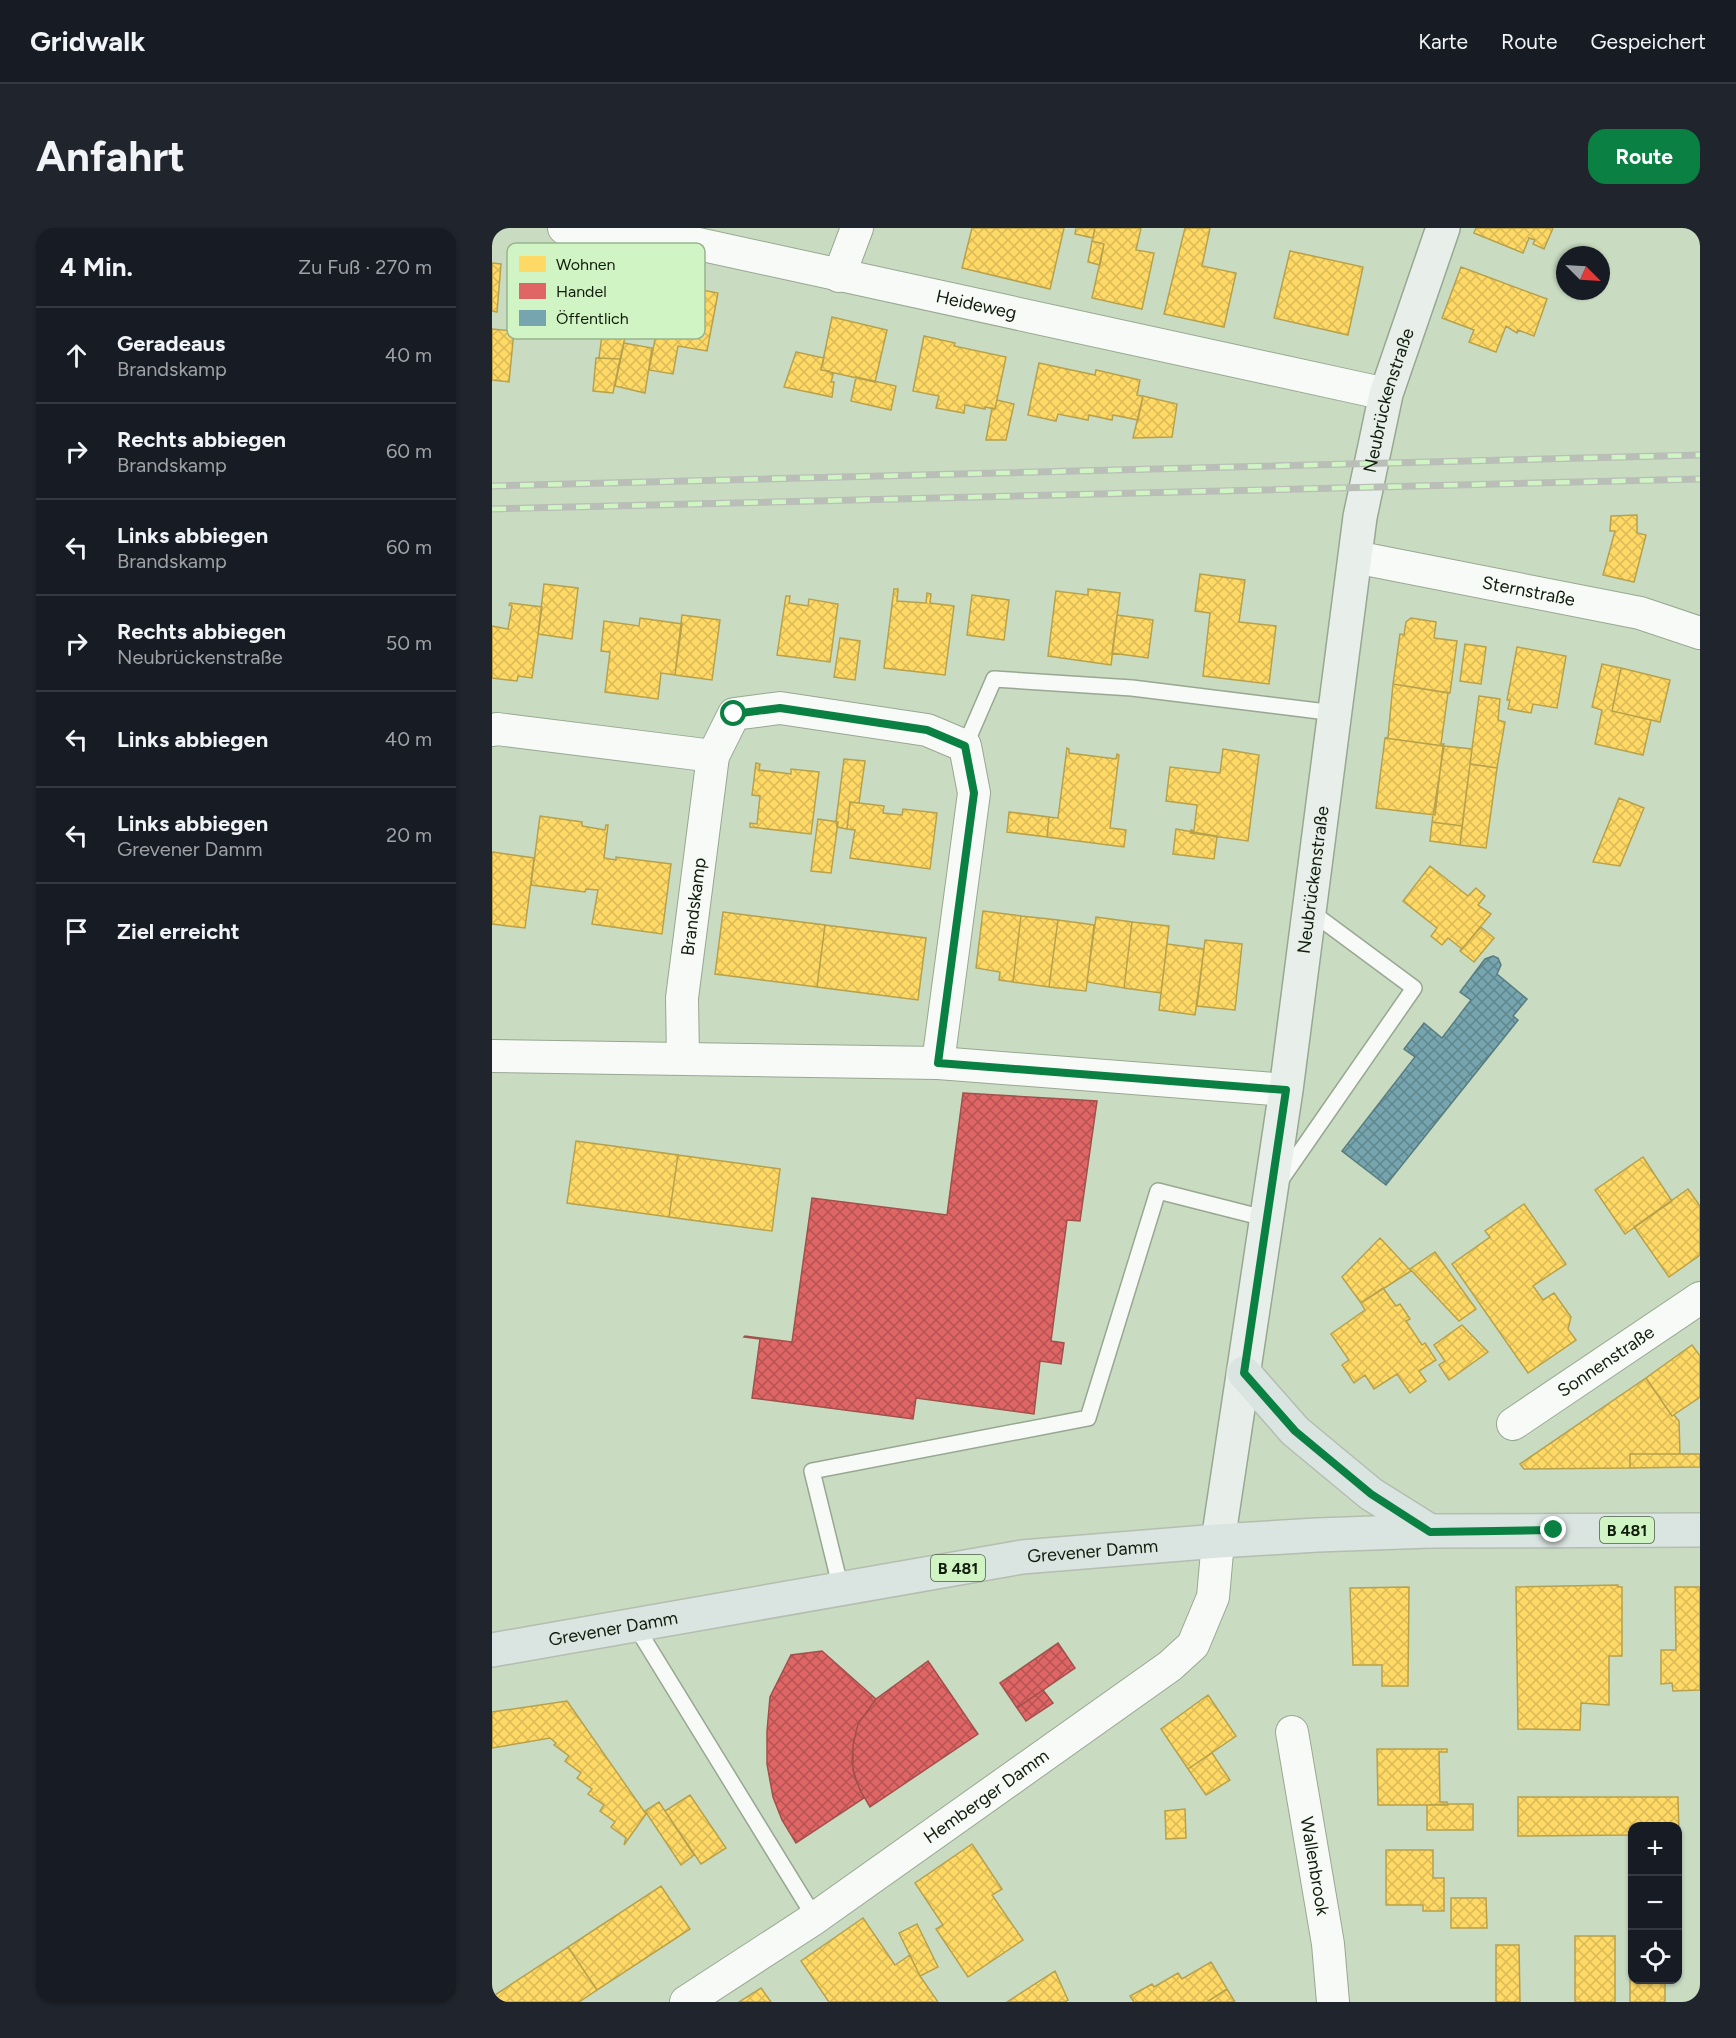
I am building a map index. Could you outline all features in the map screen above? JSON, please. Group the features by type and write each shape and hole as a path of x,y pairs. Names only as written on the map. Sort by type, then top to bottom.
{"main road":[{"path":"1244,1373 1295,1431 1371,1494 1430,1532"},
{"name":"Grevener Damm","path":"492,1650 1022,1557 1218,1541 1430,1532 1700,1530"}],"street":[{"name":"Heideweg","path":"564,228 657,235 693,243"},
{"path":"839,276 857,228"},
{"name":"Neubrückenstraße","path":"1218,1541 1286,1090 1365,487 1386,394 1443,228"},
{"name":"Heideweg","path":"705,246 1386,394"},
{"name":"Sternstraße","path":"1355,558 1640,613 1700,633"},
{"name":"Brandskamp","path":"683,1058 682,998 712,756 734,714 780,708 927,730 965,746"},
{"path":"492,730 712,756"},
{"path":"938,1063 974,793 965,746"},
{"path":"492,1056 938,1063 1286,1090"},
{"name":"Sonnenstraße","path":"1513,1424 1700,1298"},
{"name":"Hemberger Damm","path":"686,2002 815,1918 1170,1666 1193,1645 1213,1597 1218,1541"},
{"name":"Wallenbrook","path":"1292,1732 1328,1944 1333,2002"}],"lane":[{"path":"965,746 994,679 1132,688 1335,713"},
{"path":"841,1589 812,1471 1088,1418 1158,1191 1269,1206 1414,988 1310,911"},
{"path":"635,1625 815,1918"}],"building: Wohnen":[{"path":"972,228 1064,228 1050,289 962,268"},
{"path":"1076,228 1095,228 1093,238 1075,234"},
{"path":"1095,228 1141,228 1136,250 1154,253 1142,309 1092,298 1104,244 1092,241"},
{"path":"1185,228 1210,228 1202,266 1236,273 1224,327 1164,314"},
{"path":"1476,228 1553,228 1544,249 1533,244 1535,240 1529,238 1523,253 1474,233"},
{"path":"1092,241 1104,244 1100,265 1088,262"},
{"path":"1290,251 1363,267 1348,335 1274,318"},
{"path":"492,263 501,264 497,312 492,311"},
{"path":"1461,267 1547,299 1534,336 1518,330 1517,333 1506,326 1496,352 1469,342 1474,330 1442,318"},
{"path":"705,290 718,293 707,351 678,346 673,374 649,370 655,339 705,339"},
{"path":"832,317 887,330 875,382 821,370"},
{"path":"492,329 507,330 507,339 513,339 509,382 492,380"},
{"path":"924,336 955,343 954,346 1006,357 995,409 965,405 964,413 936,408 939,396 913,391"},
{"path":"602,339 625,339 620,359 599,358"},
{"path":"624,343 652,348 645,393 615,386"},
{"path":"796,352 824,358 821,370 829,371 833,375 832,397 784,387"},
{"path":"596,358 620,359 613,393 593,391"},
{"path":"1039,363 1095,375 1096,370 1140,380 1137,395 1143,396 1138,420 1113,415 1112,420 1089,415 1088,420 1058,414 1056,421 1028,415"},
{"path":"856,377 896,386 891,410 851,401"},
{"path":"1143,396 1177,404 1172,437 1133,438"},
{"path":"997,400 1014,404 1006,440 986,440 992,408 995,409"},
{"path":"1637,515 1637,533 1646,535 1634,582 1603,575 1615,531 1610,531 1611,516"},
{"path":"1200,574 1245,580 1239,622 1276,626 1269,684 1203,676 1210,613 1195,611"},
{"path":"544,584 578,588 572,639 538,634"},
{"path":"894,589 898,589 897,601 926,603 927,593 931,594 930,603 954,606 945,675 884,668"},
{"path":"1088,589 1120,593 1111,665 1048,656 1056,591 1088,595"},
{"path":"972,595 1009,600 1004,640 967,635"},
{"path":"786,596 790,596 789,603 808,606 809,599 838,604 830,662 777,655"},
{"path":"510,603 542,607 532,678 518,676 517,681 492,678 492,626 508,629 512,606 509,605"},
{"path":"682,615 720,620 712,680 675,675"},
{"path":"1117,615 1153,620 1148,658 1112,653"},
{"path":"640,618 682,624 675,675 661,673 658,699 605,692 610,652 601,651 604,621 639,626"},
{"path":"1411,618 1436,622 1434,638 1457,641 1450,693 1393,684 1400,634 1404,635 1406,622"},
{"path":"840,638 860,641 855,680 834,677"},
{"path":"1465,644 1486,647 1481,684 1460,681"},
{"path":"1517,647 1566,656 1557,708 1533,704 1531,713 1508,709 1510,700 1507,700"},
{"path":"1602,664 1621,668 1612,711 1651,720 1643,755 1595,744 1602,710 1592,707"},
{"path":"1621,668 1670,680 1660,722 1612,711"},
{"path":"1393,684 1448,693 1441,744 1444,744 1443,746 1385,738 1388,737"},
{"path":"1479,696 1500,699 1498,720 1505,722 1497,768 1470,764"},
{"path":"1385,738 1443,746 1435,815 1376,808"},
{"path":"1444,746 1472,749 1462,826 1432,822"},
{"path":"1067,748 1069,753 1116,759 1117,754 1119,755 1110,828 1126,830 1124,847 1047,837 1049,817 1058,818"},
{"path":"1223,749 1259,755 1248,841 1190,833 1191,830 1194,831 1197,805 1166,801 1170,767 1220,773"},
{"path":"844,759 865,761 859,803 850,802 847,829 837,827 836,821"},
{"path":"756,763 760,764 759,770 791,774 791,769 819,772 811,834 750,827 750,823 757,824 760,796 752,795"},
{"path":"1470,764 1497,768 1486,848 1460,845"},
{"path":"1619,798 1644,808 1620,866 1593,862"},
{"path":"850,802 884,806 883,813 902,815 903,809 937,813 930,869 850,858 855,830 847,829"},
{"path":"1009,812 1049,817 1047,837 1007,832"},
{"path":"540,816 582,822 582,826 605,830 608,825 604,858 616,860 616,857 671,864 662,934 592,924 598,890 586,889 585,892 531,885"},
{"path":"818,819 838,822 831,873 811,871"},
{"path":"1432,822 1462,826 1460,845 1430,841"},
{"path":"1176,829 1217,836 1214,859 1173,854"},
{"path":"492,852 534,858 525,928 492,924"},
{"path":"1430,866 1468,896 1476,888 1485,896 1478,905 1491,914 1462,949 1448,938 1442,945 1431,936 1437,928 1403,901"},
{"path":"983,911 1021,916 1013,982 999,980 1000,972 976,968"},
{"path":"723,912 825,925 817,987 715,974"},
{"path":"1021,916 1058,920 1049,987 1013,982"},
{"path":"1096,917 1132,922 1124,988 1087,982"},
{"path":"1058,920 1094,925 1086,991 1049,987"},
{"path":"1132,922 1169,926 1161,993 1124,988"},
{"path":"825,925 926,938 918,1000 817,987"},
{"path":"1481,927 1494,938 1474,962 1460,951"},
{"path":"1205,940 1242,944 1235,1010 1197,1006"},
{"path":"1167,944 1204,949 1195,1015 1159,1010"},
{"path":"576,1141 678,1155 669,1217 567,1203"},
{"path":"678,1155 780,1169 772,1231 669,1217"},
{"path":"1643,1157 1672,1201 1625,1234 1595,1190"},
{"path":"1688,1189 1700,1206 1700,1255 1669,1277 1634,1227"},
{"path":"1524,1204 1566,1264 1533,1286 1543,1300 1554,1293 1571,1317 1568,1329 1576,1340 1528,1373 1452,1264 1490,1237 1485,1231"},
{"path":"1380,1238 1411,1271 1361,1303 1342,1277"},
{"path":"1435,1252 1476,1309 1459,1321 1410,1269"},
{"path":"1383,1288 1396,1306 1400,1304 1410,1319 1406,1321 1422,1345 1425,1343 1436,1360 1419,1371 1426,1381 1410,1393 1397,1374 1374,1389 1365,1375 1354,1383 1342,1365 1349,1360 1331,1334 1365,1310 1361,1303"},
{"path":"1462,1325 1488,1352 1449,1380 1439,1365 1445,1361 1434,1345"},
{"path":"1692,1345 1700,1356 1700,1397 1672,1416 1646,1378"},
{"path":"1646,1378 1672,1416 1674,1415 1679,1421 1680,1454 1630,1454 1630,1468 1524,1469 1520,1464"},
{"path":"1630,1454 1700,1454 1700,1467 1630,1468"},
{"path":"1618,1585 1622,1587 1622,1656 1609,1656 1609,1705 1581,1703 1580,1730 1518,1729 1516,1587"},
{"path":"1409,1587 1408,1686 1382,1686 1382,1665 1353,1665 1350,1588"},
{"path":"1675,1587 1700,1587 1700,1690 1673,1691 1672,1683 1661,1684 1661,1650 1676,1650"},
{"path":"1208,1695 1236,1736 1188,1769 1161,1729"},
{"path":"567,1701 646,1814 624,1845 626,1838 611,1827 615,1822 600,1811 604,1805 588,1794 592,1789 577,1778 581,1773 565,1761 569,1756 554,1745 556,1743 550,1738 492,1748 492,1712"},
{"path":"1377,1749 1447,1749 1447,1752 1439,1752 1440,1802 1447,1802 1448,1805 1378,1805"},
{"path":"1212,1753 1230,1780 1206,1795 1188,1769"},
{"path":"690,1795 726,1848 701,1864 665,1811"},
{"path":"1518,1797 1678,1797 1679,1822 1628,1822 1628,1835 1518,1836"},
{"path":"659,1802 694,1855 681,1865 645,1811"},
{"path":"1473,1804 1473,1830 1427,1830 1427,1805"},
{"path":"1185,1809 1186,1838 1166,1839 1165,1811"},
{"path":"972,1844 1002,1889 992,1895 1023,1940 968,1977 936,1929 943,1925 915,1883"},
{"path":"1386,1850 1433,1850 1433,1878 1444,1878 1444,1911 1423,1911 1423,1905 1386,1905"},
{"path":"661,1886 690,1929 597,1990 568,1947"},
{"path":"1451,1898 1486,1898 1487,1928 1451,1928"},
{"path":"863,1918 895,1965 910,1955 920,1976 938,2002 829,2002 801,1961"},
{"path":"917,1924 938,1967 920,1976 899,1933"},
{"path":"1575,1936 1615,1936 1615,2002 1575,2002"},
{"path":"1496,1945 1519,1945 1520,2002 1496,2002"},
{"path":"568,1947 597,1990 579,2002 492,2002 492,1997"},
{"path":"1211,1962 1227,1989 1207,2002 1134,2002 1130,1996 1152,1984 1154,1987 1178,1973 1182,1979"},
{"path":"1055,1971 1068,2000 1065,2002 1007,2002"},
{"path":"1630,1984 1665,1984 1665,2002 1630,2002"},
{"path":"761,1988 771,2002 739,2002"},
{"path":"1227,1989 1235,2002 1207,2002"}],"building: Handel":[{"path":"963,1093 1097,1101 1080,1221 1067,1220 1051,1341 1064,1343 1061,1364 1040,1361 1034,1414 916,1398 913,1419 752,1398 760,1339 744,1337 792,1342 812,1198 947,1215"},
{"path":"1058,1643 1075,1668 1017,1708 1000,1683"},
{"path":"822,1651 876,1699 858,1724 853,1745 852,1762 855,1778 864,1798 796,1843 782,1820 773,1797 767,1764 770,1697 791,1655"},
{"path":"928,1661 978,1734 870,1807 860,1790 853,1770 853,1745 858,1724 876,1699"},
{"path":"1043,1690 1053,1703 1026,1721 1017,1708"}],"building: Öffentlich":[{"path":"1493,956 1498,958 1501,965 1497,974 1527,999 1513,1016 1518,1020 1386,1185 1342,1151 1415,1057 1404,1049 1424,1023 1442,1038 1471,1000 1460,992 1485,959"}],"railway":[{"path":"492,486 1700,455"},
{"path":"492,509 1700,479"}],"route":[{"path":"734,714 780,708 927,730 965,746 974,793 938,1063 1286,1090 1244,1373 1295,1431 1371,1494 1430,1532 1554,1530"}]}
